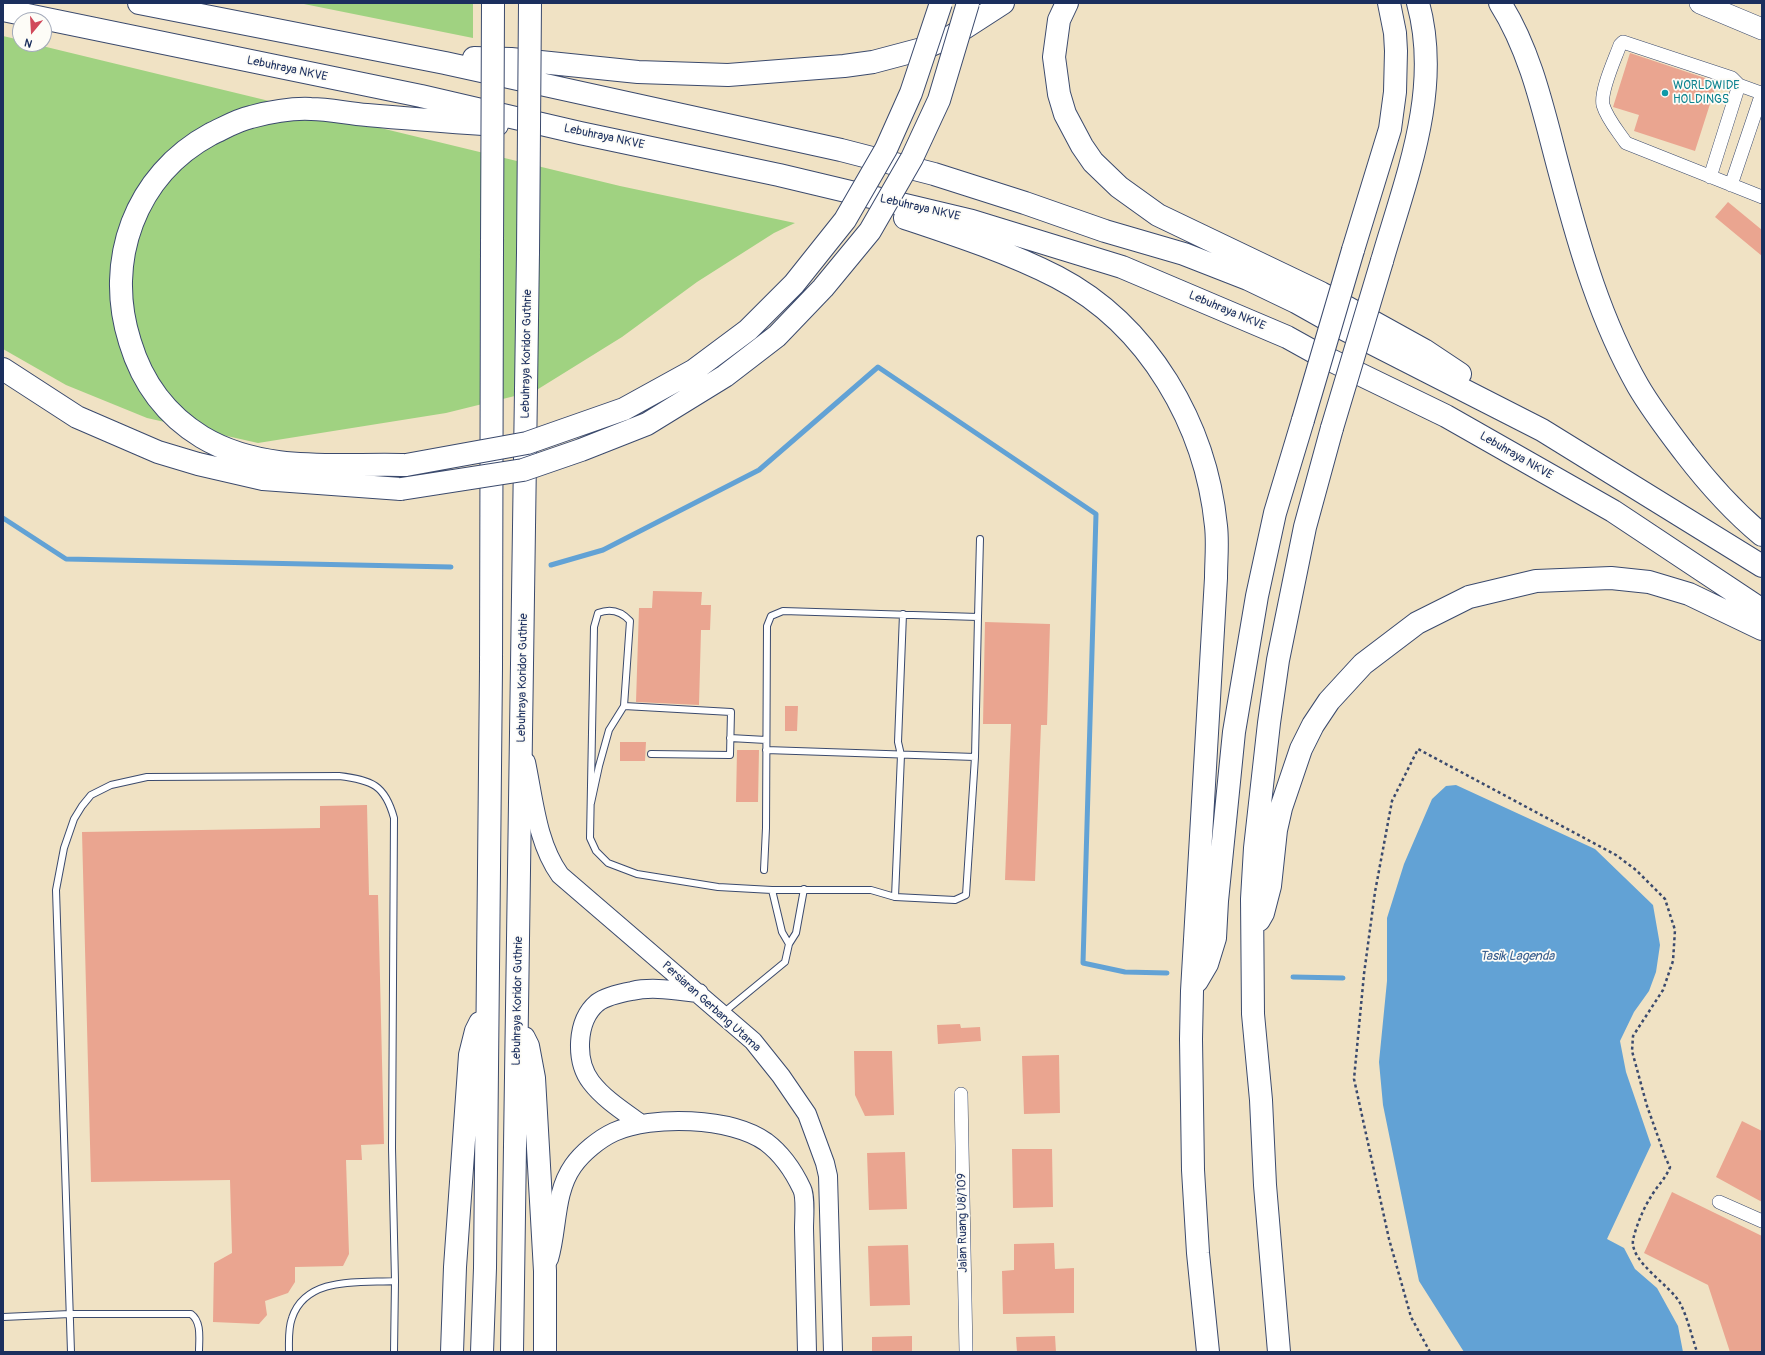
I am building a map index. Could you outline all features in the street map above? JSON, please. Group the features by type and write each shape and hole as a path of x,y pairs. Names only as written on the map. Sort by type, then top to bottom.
{"highway":[{"path":"140,3 445,63 677,113 888,162 1018,201 1105,231 1184,254 1248,279 1296,302 1344,329 1542,430"},
{"path":"482,1352 491,660 492,3"},
{"name":"Lebuhraya Koridor Guthrie","path":"512,1352 522,743 530,3"},
{"path":"580,133 362,115 311,109 280,111 249,117 223,128 190,147 153,183 136,212 123,256 120,294 123,319 134,355 142,374 154,392 182,423 203,437 228,450 254,458 276,462 308,464 406,465 527,443 624,409 693,371 748,330 794,284 848,213 886,150 911,93 941,3"},
{"path":"3,369 77,417 158,452 198,464 263,479 401,489 524,470 581,450 647,424 725,376 777,336 824,288 870,231 908,165 939,100 968,3"},
{"path":"445,63 476,58 511,59 638,72 728,75 844,66 873,62 922,48 952,36 1003,3"},
{"path":"1067,3 1059,20 1054,57 1059,94 1065,114 1092,162 1119,188 1158,215 1321,293 1424,350 1542,430 1762,566"},
{"path":"1192,991 1207,964 1215,938 1217,901 1234,732 1257,596 1275,513 1390,129 1395,92 1396,51 1395,34 1389,3"},
{"path":"1279,1352 1266,1201 1261,1100 1253,1014 1252,899 1255,848 1269,723 1278,660 1305,527 1332,428 1418,140 1424,99 1425,68 1424,39 1418,3"},
{"path":"1500,3 1523,50 1537,93 1581,252 1616,343 1638,386 1662,423 1699,471 1725,500 1762,535"},
{"name":"Lebuhraya NKVE","path":"3,10 421,96 580,133 779,175 972,220 1122,267 1287,337 1314,352 1446,416 1613,511 1762,610"},
{"path":"779,175 978,243 1058,278 1105,310 1132,335 1157,365 1188,419 1199,446 1207,474 1217,528 1216,578 1192,991 1191,1039 1193,1170 1198,1253 1208,1352"},
{"path":"1252,932 1263,913 1270,886 1276,830 1281,808 1301,749 1313,725 1329,701 1363,664 1417,623 1469,597 1529,583 1611,578 1649,582 1689,594 1762,629"},
{"path":"452,1352 455,1267 470,1055 476,1031 487,1009"},
{"path":"517,1025 528,1046 534,1078 545,1271 545,1352"}],"main road":[{"path":"1700,3 1762,29"},
{"name":"Persiaran Gerbang Utama","path":"522,743 544,846 551,862 560,875 753,1041 781,1076 807,1114 825,1163 828,1176 833,1352"},
{"path":"640,1124 604,1096 590,1082 583,1068 580,1050 582,1033 588,1015 598,1003 612,996 633,990 649,989 699,993"},
{"path":"545,1271 552,1250 560,1197 566,1178 573,1165 586,1152 613,1132 640,1124 689,1121 713,1123 735,1128 766,1142 788,1164 804,1191 807,1352"}],"street":[{"path":"1731,185 1762,93 1739,85 1732,78 1623,42 1620,45 1604,92 1603,104 1612,125 1626,142 1710,177 1762,197"},
{"path":"1710,177 1739,85"},
{"name":"Jalan Ruang U8/109","path":"961,1094 966,1352"},
{"path":"1719,1202 1762,1221"}],"lane":[{"path":"591,803 609,730 624,706 630,621 620,613 607,610 598,613 594,627 590,838 596,851 608,862 637,874 718,887 772,890 871,890 895,897 955,900 966,895 975,757 980,539"},
{"path":"764,870 766,828 767,626 772,616 783,611 978,617"},
{"path":"895,897 901,755 898,742 903,614"},
{"path":"624,706 731,712 730,756 651,754"},
{"path":"730,738 766,740"},
{"path":"766,750 975,757"},
{"path":"71,1352 56,890 64,848 74,819 91,795 111,785 147,778 339,776 354,778 377,787 389,801 394,818 392,1148 395,1281 394,1352"},
{"path":"722,1014 785,962 789,944 796,933 804,889"},
{"path":"772,890 782,932 789,944"},
{"path":"289,1352 289,1332 291,1319 306,1295 320,1287 341,1284 395,1281"},
{"path":"3,1317 70,1314 190,1314 196,1317 198,1323 199,1352"}],"path":[{"path":"1430,1352 1411,1317 1389,1239 1354,1079 1364,974 1374,892 1390,808 1418,749 1616,855 1636,870 1665,899 1674,930 1673,961 1663,990 1633,1036 1632,1051 1647,1106 1670,1167 1668,1174 1651,1196 1637,1227 1633,1242 1634,1249 1641,1261 1670,1289 1680,1303 1697,1352"}],"green space":[{"path":"299,3 473,3 473,38"},
{"path":"3,36 12,38 12,52 52,52 52,48 620,186 795,223 774,233 697,282 622,337 535,391 446,413 258,443 147,418 66,385 3,349"}],"water":[{"name":"Tasik Lagenda","path":"1456,785 1595,849 1653,905 1660,945 1656,972 1649,991 1634,1012 1620,1041 1626,1072 1651,1145 1607,1239 1624,1248 1635,1269 1657,1288 1678,1326 1683,1352 1464,1352 1419,1281 1383,1105 1379,1062 1387,981 1387,918 1404,864 1432,799 1446,786"}],"building":[{"name":"WORLDWIDE HOLDINGS","path":"1630,53 1717,82 1695,151 1634,131 1639,115 1613,107"},
{"path":"1728,202 1762,230 1762,256 1715,217"},
{"path":"653,591 702,592 701,605 711,605 710,630 701,630 699,705 636,702 639,608 652,608"},
{"path":"985,622 1050,624 1047,725 1041,725 1035,881 1005,880 1011,724 983,724"},
{"path":"785,706 798,706 797,731 785,731"},
{"path":"620,742 646,742 645,761 620,761"},
{"path":"737,750 759,750 758,802 736,802"},
{"path":"367,805 369,895 378,895 384,1144 361,1145 362,1160 346,1160 349,1254 343,1266 295,1267 295,1282 288,1293 265,1301 267,1315 259,1324 213,1322 214,1263 232,1253 230,1180 91,1182 82,832 320,828 320,806"},
{"path":"960,1024 961,1028 980,1027 981,1041 938,1044 937,1025"},
{"path":"854,1051 892,1051 894,1115 865,1116 855,1095"},
{"path":"1059,1055 1060,1113 1024,1114 1022,1056"},
{"path":"1742,1121 1762,1131 1762,1202 1716,1177"},
{"path":"1012,1149 1052,1149 1053,1207 1013,1208"},
{"path":"905,1152 907,1209 869,1210 867,1153"},
{"path":"1672,1192 1762,1236 1762,1352 1730,1352 1708,1285 1644,1253"},
{"path":"1054,1243 1055,1269 1074,1268 1074,1313 1003,1314 1002,1271 1014,1270 1014,1244"},
{"path":"908,1245 910,1305 870,1306 868,1246"},
{"path":"912,1336 912,1352 872,1352 872,1337"},
{"path":"1055,1336 1056,1352 1017,1352 1016,1337"}],"waterway":[{"path":"551,565 603,550 759,470 878,367 1096,514 1083,963 1125,972 1167,973"},
{"path":"3,518 66,559 451,567"},
{"path":"1293,977 1343,978"}],"place":[{"name":"WORLDWIDE HOLDINGS","path":"1665,93"}]}
